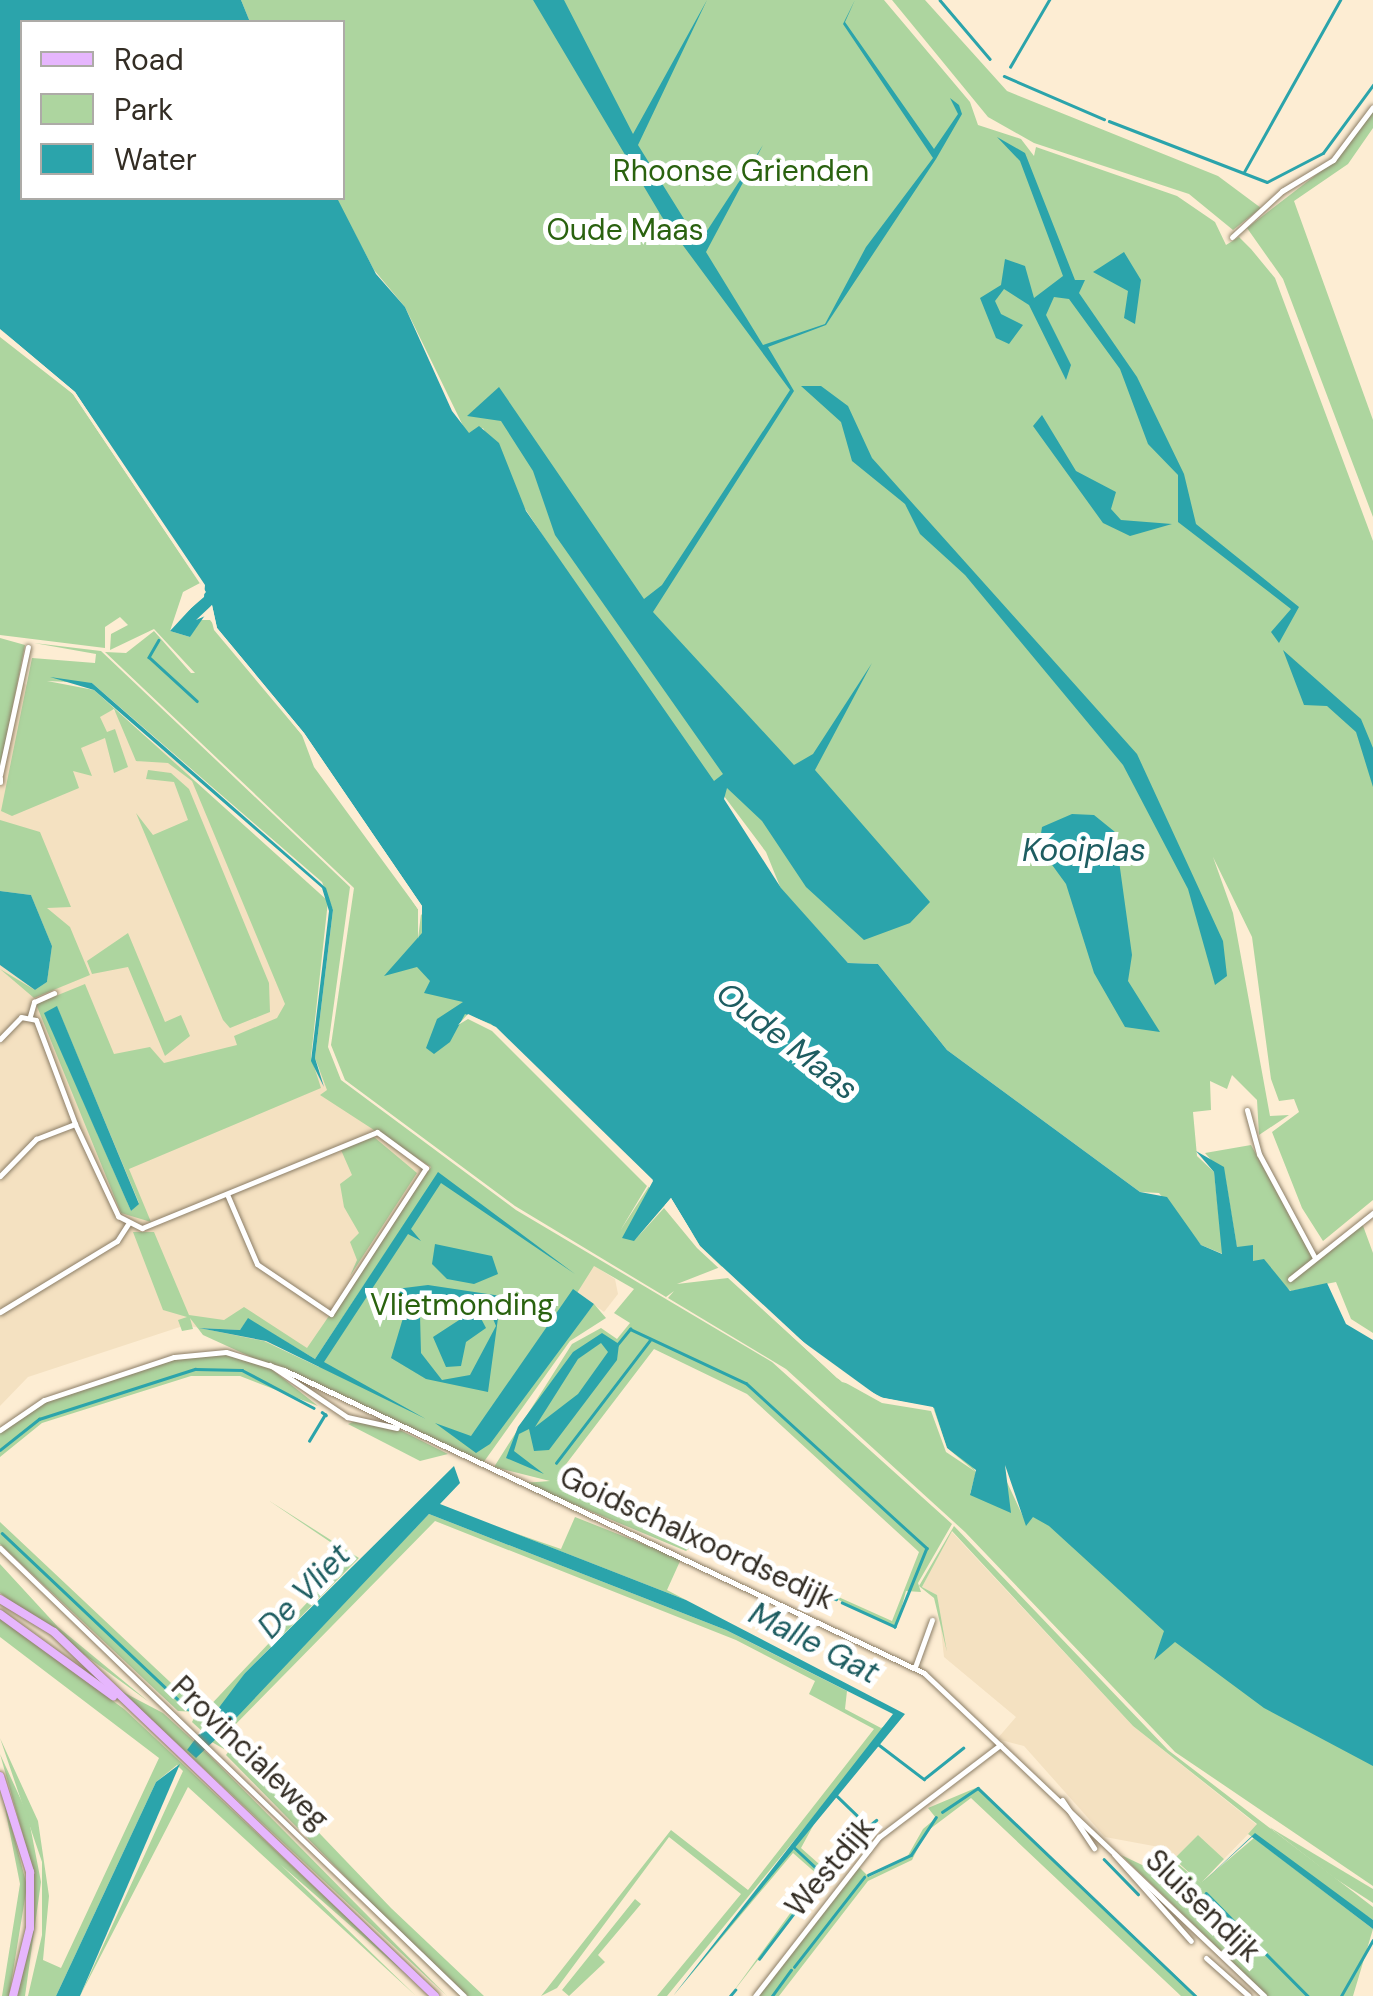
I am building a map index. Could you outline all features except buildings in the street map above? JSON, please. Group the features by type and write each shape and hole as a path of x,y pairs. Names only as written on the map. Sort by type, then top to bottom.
{"main road":[{"name":"Provincialeweg","path":"2,1599 54,1632 121,1701 435,1996"},
{"name":"Provincialeweg","path":"0,1614 121,1701"},
{"path":"0,1776 30,1872 30,1928 13,1996"}],"street":[{"path":"1232,237 1338,155 1373,108"},
{"path":"0,778 28,647"},
{"path":"0,1039 30,1016 34,1002 54,993"},
{"path":"30,1016 75,1124 128,1224"},
{"path":"1247,1110 1259,1154 1315,1258"},
{"path":"0,1176 36,1139 75,1124"},
{"path":"128,1224 150,1226 227,1194 378,1132 426,1168 331,1314 258,1266 227,1194"},
{"path":"1290,1279 1373,1213"},
{"path":"0,1312 117,1241 128,1224"},
{"name":"Goidschalxoordsedijk","path":"0,1430 44,1400 159,1361 222,1352 268,1363 915,1667 1000,1745"},
{"name":"Goidschalxoordsedijk","path":"268,1363 348,1417 404,1430"},
{"name":"Provincialeweg","path":"0,1548 212,1745 464,1996"},
{"path":"915,1667 932,1620"},
{"name":"Sluisendijk","path":"1000,1745 1061,1797 1264,1996"},
{"name":"Westdijk","path":"755,1996 879,1837 1000,1745"},
{"name":"Sluisendijk","path":"1061,1797 1094,1848"},
{"name":"Sluisendijk","path":"1112,1849 1192,1941"},
{"name":"Sluisendijk","path":"1206,1958 1249,1996"}],"shaded area":[{"path":"0,680 97,697 188,771 296,994 285,1043 439,1165 312,1354 186,1325 28,1377 0,1406"},
{"path":"590,1263 615,1279 618,1294 604,1312 573,1289"},
{"path":"951,1531 1133,1726 1257,1825 1224,1859 1198,1835 1173,1860 1159,1847 1105,1837 1024,1746 997,1739 1016,1717 944,1657 937,1595 922,1587"}],"green space":[{"name":"Oude Maas","path":"241,0 884,0 970,102 978,125 1021,139 1034,156 1036,147 1177,196 1215,222 1226,245 1239,237 1251,249 1275,278 1373,541 1373,1200 1323,1241 1302,1208 1272,1132 1299,1112 1294,1099 1279,1101 1271,1079 1252,937 1213,857 1233,913 1270,1116 1289,1115 1259,1135 1257,1100 1232,1075 1227,1089 1210,1081 1211,1110 1193,1112 1197,1156 1214,1172 1223,1254 1201,1245 1159,1193 1140,1192 947,1050 878,964 848,963 781,889 766,852 649,696 514,492 483,428 468,436 405,307 374,270 337,200 345,200 345,20 249,20"},
{"path":"892,0 925,0 1007,91 1218,176 1261,208 1233,230 1189,194 1034,143 988,117"},
{"path":"1373,110 1373,128 1348,164 1294,201 1373,420 1373,517 1283,279 1247,228 1338,158"},
{"path":"0,337 73,394 200,583 183,592 170,631 190,637 196,620 210,620 302,735 491,1019 723,1266 677,1284 728,1278 842,1382 850,1384 840,1373 882,1399 931,1404 976,1472 970,1494 999,1465 1026,1523 1047,1490 1373,1749 1373,1886 1175,1752 965,1532 786,1369 668,1298 674,1291 666,1297 515,1206 345,1080 331,1045 354,888 105,652 126,653 154,631 195,673 154,629 110,650 111,634 128,625 120,617 105,627 105,648 0,635"},
{"path":"0,638 25,645 0,769"},
{"name":"Vlietmonding","path":"34,643 101,651 350,887 328,1047 341,1080 516,1210 772,1362 952,1524 918,1583 921,1592 906,1591 896,1628 764,1564 892,1621 919,1552 747,1394 654,1349 560,1472 713,1541 702,1537 686,1551 523,1483 550,1481 494,1467 572,1344 601,1328 617,1339 630,1323 614,1313 634,1289 594,1266 479,1449 594,1304 606,1318 570,1341 483,1463 203,1335 190,1318 193,1329 182,1331 178,1320 187,1317 163,1310 133,1232 154,1232 189,1315 224,1320 244,1307 307,1348 431,1167 320,1095 327,1090 315,1058 333,910 322,882 92,683 47,681 94,690 328,901 311,1057 321,1088 129,1169 151,1222 121,1213 36,1004 85,984 114,1054 150,1047 164,1063 237,1045 234,1036 277,1018 285,1004 192,781 168,763 136,761 114,709 100,717 107,732 115,729 128,767 114,773 105,738 81,748 92,776 73,771 79,788 12,816 1,811 32,658 95,663 96,654","holes":["57,1007 139,1203 131,1211 45,1013","439,1172 319,1367 264,1341 200,1328 240,1330 248,1319 315,1359"]},
{"path":"148,770 171,773 189,789 269,983 270,1012 230,1028 223,1020 136,813 153,835 188,820 174,782 146,779"},
{"path":"0,820 40,832 71,907 47,908 70,927 90,975 34,998 0,969 35,990 47,982 52,946 31,895 0,891"},
{"path":"128,933 165,1022 181,1015 190,1036 165,1056 128,967 92,974 87,961"},
{"path":"374,1137 417,1173 350,1276 357,1260 350,1242 359,1233 344,1207 340,1184 352,1175 341,1150"},
{"path":"1251,1145 1313,1258 1362,1223 1373,1253 1373,1333 1351,1319 1336,1282 1291,1291 1237,1248 1225,1176 1205,1153"},
{"path":"227,1354 270,1368 318,1406 240,1376 191,1376 42,1423 0,1457 0,1433 37,1405 174,1360"},
{"path":"358,1420 402,1431 448,1454 420,1461 348,1424"},
{"path":"268,1500 359,1558 245,1673 204,1733 192,1722 197,1712 178,1711 0,1544 0,1522 203,1713 351,1556"},
{"path":"429,1514 726,1630 847,1691 845,1709 881,1728 890,1723 667,1996 657,1996 741,1894 669,1837 557,1988 541,1996 671,1830 748,1890 874,1729 809,1694 815,1681 736,1640 435,1521 226,1734 224,1749 210,1741"},
{"path":"575,1517 681,1559 667,1590 686,1600 509,1531 561,1549"},
{"path":"954,1526 1168,1750 1373,1907 1373,1920 1248,1834 1257,1824 1133,1726 952,1531 922,1587 937,1595 947,1652 934,1598 919,1586"},
{"path":"0,1564 58,1627 149,1702 0,1593"},
{"path":"0,1618 124,1709 431,1996 281,1865 416,1996 188,1787 80,1996 183,1771 177,1765 156,1782 56,1996 28,1996 42,1935 42,1862 0,1738 38,1821 49,1896 43,1960 61,1968 159,1758 0,1637"},
{"path":"121,1691 163,1713 209,1755 447,1996"},
{"path":"234,1744 391,1908 484,1996 468,1996 379,1911 226,1755"},
{"path":"0,1754 28,1815 41,1882 25,1996 17,1996 33,1925 32,1867"},
{"path":"0,1783 27,1886 9,1996 2,1996 20,1884"},
{"path":"978,1787 1197,1996 1181,1996 971,1798 926,1832 912,1860 868,1881 779,1996 758,1996 858,1866 869,1877 906,1859 923,1829 936,1818 928,1808"},
{"path":"819,1815 801,1848 827,1871 730,1996 818,1875 793,1853 673,1996"},
{"path":"1269,1827 1373,1889 1373,1903 1333,1877"},
{"path":"1198,1835 1224,1859 1202,1882 1254,1838 1373,1929 1353,1996 1268,1996 1121,1855 1155,1871 1172,1859 1201,1883 1174,1859"},
{"path":"635,1899 641,1904 598,1955 605,1962 569,1996 562,1990"}],"water":[{"path":"0,0 241,0 249,20 20,20 20,200 338,200 376,274 405,307 452,411 469,433 479,426 499,443 526,511 714,781 723,774 555,535 533,471 501,421 467,416 499,387 644,599 662,585 790,390 662,217 533,0 564,0 633,134 707,0 638,145 699,243 763,145 706,252 763,345 825,324 866,247 933,158 843,24 855,0 845,22 934,149 958,114 950,98 959,105 962,114 936,159 826,325 768,347 794,391 653,612 794,765 813,754 872,663 815,770 930,902 910,923 864,940 806,887 762,821 727,788 724,799 781,888 848,963 878,964 947,1050 1140,1192 1167,1197 1201,1245 1222,1254 1214,1172 1196,1151 1224,1167 1237,1247 1253,1245 1253,1261 1264,1259 1290,1291 1327,1283 1346,1324 1373,1340 1373,1766 1264,1708 1175,1642 1154,1660 1164,1631 1049,1526 1033,1517 1026,1526 1005,1465 1011,1513 970,1495 976,1470 947,1448 934,1408 883,1398 839,1375 700,1246 671,1198 634,1241 622,1238 653,1181 491,1024 465,1014 450,1042 434,1054 426,1048 437,1019 463,1002 424,993 430,981 417,967 384,976 422,933 422,906 304,733 217,628 212,605 190,637 170,631 206,592 75,392 0,329"},
{"path":"997,137 1025,153 1075,280 1085,280 1079,293 1137,377 1184,474 1196,524 1299,607 1279,643 1271,632 1291,609 1178,522 1178,475 1148,444 1120,369 1069,299 1054,297 1046,315 1071,365 1066,380 1029,305 1004,289 995,301 1001,314 1023,325 1009,344 996,338 980,298 1001,285 1005,259 1025,266 1034,298 1063,276 1020,161"},
{"path":"1124,252 1141,280 1135,324 1124,318 1128,291 1093,272"},
{"path":"801,386 821,386 848,406 872,458 1137,754 1223,941 1227,976 1215,985 1188,889 1123,765 965,575 920,534 905,504 852,461 841,422"},
{"path":"1042,415 1076,471 1116,492 1111,509 1121,520 1172,524 1130,536 1103,523 1033,426"},
{"path":"1283,650 1361,719 1373,748 1373,787 1356,732 1327,706 1304,705"},
{"path":"50,677 92,683 326,888 333,910 315,1058 324,1087 311,1061 329,911 322,888 94,690"},
{"name":"Kooiplas","path":"1072,814 1094,815 1115,832 1132,955 1128,981 1160,1032 1125,1027 1094,973 1066,884 1039,847 1042,827"},
{"path":"0,891 31,895 52,946 47,982 35,990 0,965"},
{"path":"57,1006 139,1204 131,1211 44,1013"},
{"path":"438,1172 575,1274 441,1183 411,1229 421,1241 408,1234 324,1362 426,1419 266,1341 199,1328 240,1330 248,1318 315,1359"},
{"path":"435,1244 492,1256 498,1274 474,1284 447,1279 432,1264"},
{"path":"428,1285 501,1296 488,1392 426,1379 391,1358 403,1318 396,1289","holes":["465,1298 487,1304 496,1326 470,1375 442,1380 421,1353 420,1315"]},
{"path":"573,1289 594,1304 490,1444 476,1453 435,1423 471,1436"},
{"path":"476,1309 486,1328 466,1342 461,1366 446,1367 433,1337"},
{"path":"602,1333 619,1344 617,1360 549,1450 534,1451 529,1429 519,1434 514,1451 544,1474 506,1458 518,1427 573,1352","holes":["601,1343 608,1352 578,1394 535,1427 578,1359"]},
{"path":"454,1466 460,1483 440,1504 686,1600 905,1714 673,1996 893,1714 726,1630 429,1514 219,1736 196,1758 187,1750 245,1673"},
{"path":"180,1764 80,1996 56,1996 156,1782"},
{"path":"1255,1833 1373,1920 1373,1929 1252,1837 1202,1883"}],"pier":[{"path":"0,329 75,392 205,585 204,597 182,616 201,585 73,394"},
{"path":"212,605 217,628 304,733 422,906 418,939 418,909 314,767 302,735 214,630 210,614 196,620"},
{"path":"468,1014 496,1027 653,1180 620,1231 647,1186 492,1031 468,1019 458,1025"},
{"path":"671,1198 700,1246 791,1333 879,1397 933,1407 947,1448 976,1472 946,1452 931,1411 882,1403 837,1378 697,1248 664,1208 634,1241"}],"waterway":[{"path":"940,0 990,59"},
{"path":"1010,67 1049,0"},
{"path":"1244,172 1340,0"},
{"path":"1004,76 1104,119"},
{"path":"1109,121 1267,182 1323,153 1373,85"},
{"path":"159,640 149,657 197,701"},
{"path":"617,1345 630,1329 746,1383 927,1548 895,1627 842,1603"},
{"path":"556,1463 650,1340"},
{"path":"0,1450 39,1419 195,1369 242,1370 314,1408"},
{"path":"322,1412 326,1415"},
{"path":"309,1441 325,1414"},
{"path":"607,1499 836,1599"},
{"path":"2,1533 188,1709"},
{"path":"878,1744 924,1779 963,1748"},
{"path":"942,1812 978,1788 1196,1996"},
{"path":"837,1796 868,1826"},
{"path":"868,1875 911,1855 936,1817"},
{"path":"859,1834 876,1820"},
{"path":"759,1959 823,1875 792,1846"},
{"path":"1104,1859 1138,1894"},
{"path":"794,1967 864,1877"},
{"path":"1206,1893 1308,1996"},
{"path":"1341,1996 1373,1940"},
{"path":"772,1996 791,1970"},
{"path":"730,1996 735,1990"}],"park label":[{"name":"Rhoonse Grienden","path":"741,171"}],"water label":[{"name":"De Vliet","path":"304,1591"},
{"name":"Malle Gat","path":"814,1643"}]}
